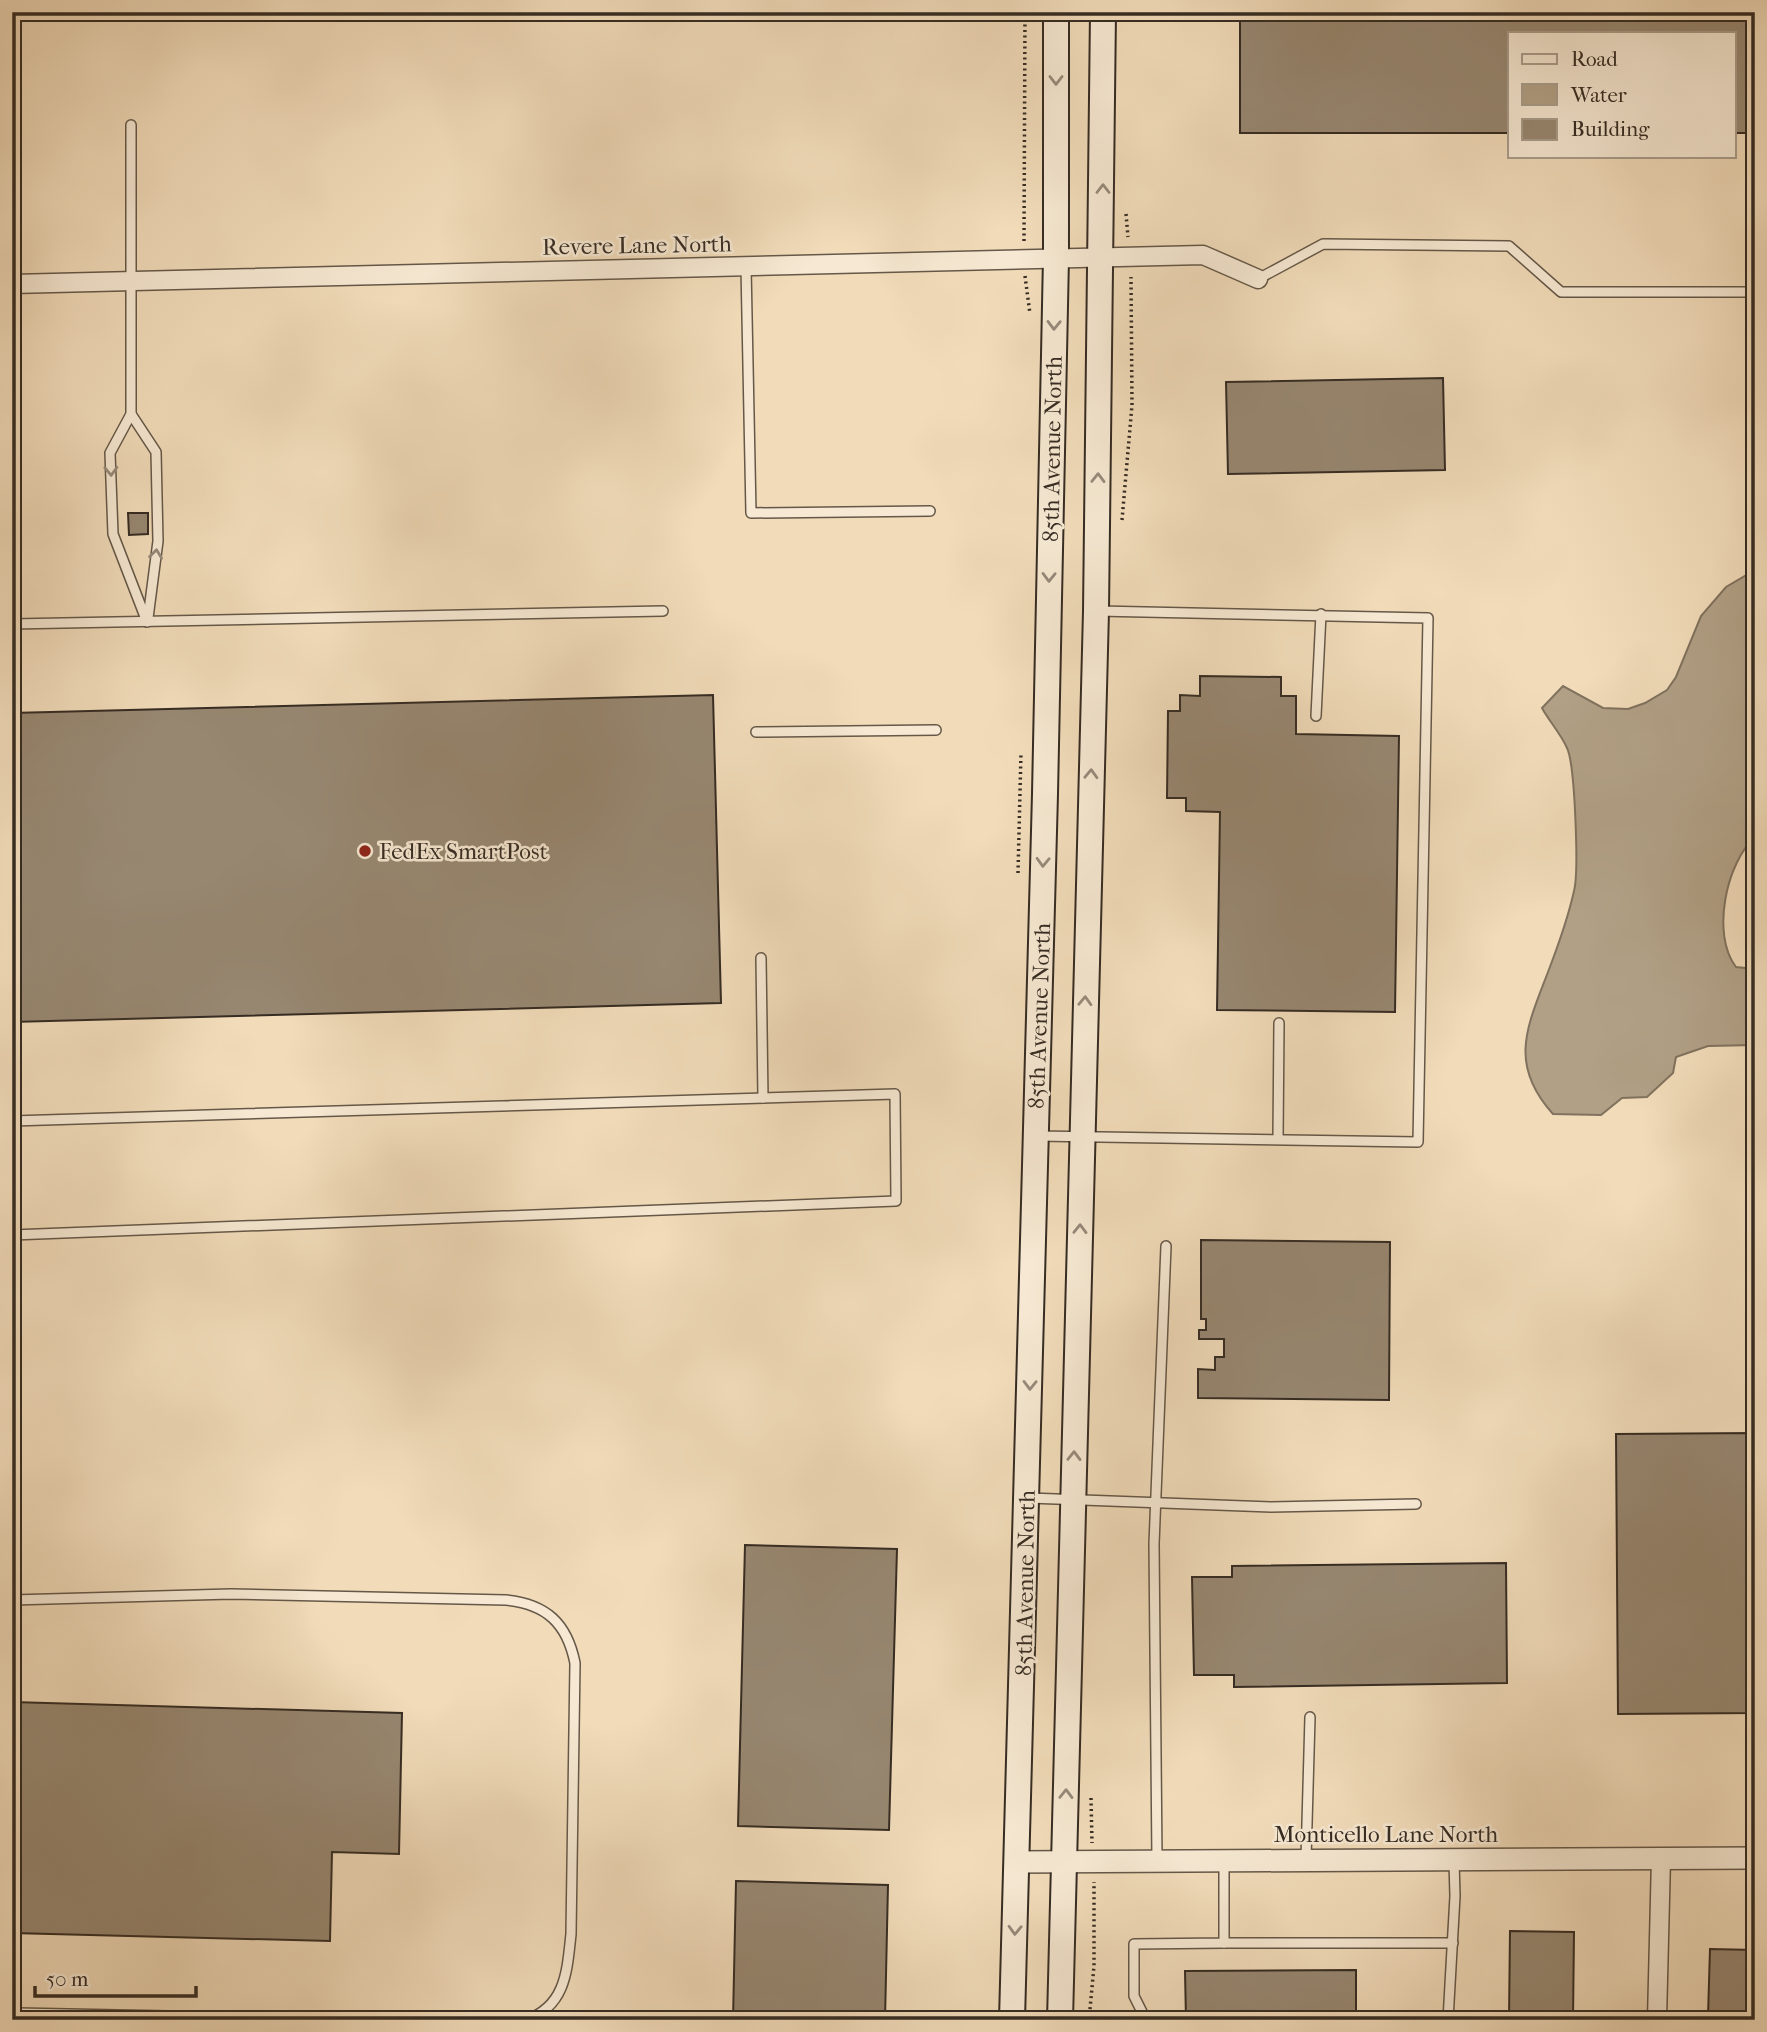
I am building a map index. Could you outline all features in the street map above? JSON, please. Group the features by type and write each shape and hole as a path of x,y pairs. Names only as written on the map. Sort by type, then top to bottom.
{"main road":[{"name":"85th Avenue North","path":"1012,2020 1056,257 1056,12"},
{"name":"85th Avenue North","path":"1060,2020 1096,611 1103,12"}],"street":[{"name":"Revere Lane North","path":"12,284 1203,255 1258,279"},
{"path":"1657,2020 1661,1858"},
{"name":"Monticello Lane North","path":"1018,1862 1755,1858"}],"lane":[{"path":"131,125 131,414 110,453 113,534 147,622"},
{"path":"1258,279 1323,244 1509,246 1561,292 1755,292"},
{"path":"746,267 751,513 930,511"},
{"path":"131,414 156,452 158,541 147,622"},
{"path":"12,624 663,611"},
{"path":"1035,1136 1418,1142 1428,618 1096,611"},
{"path":"1316,716 1321,614"},
{"path":"756,733 936,730"},
{"path":"761,958 763,1098"},
{"path":"1278,1138 1279,1023"},
{"path":"12,1121 895,1094 897,1201 12,1235"},
{"path":"1157,1861 1155,1503 1166,1246"},
{"path":"1027,1499 1271,1507 1416,1504"},
{"path":"12,1600 231,1594 506,1600 539,1607 552,1615 563,1627 572,1646 575,1674 571,1934 567,1977 560,1994 548,2008 526,2020"},
{"path":"1306,1861 1310,1717"},
{"path":"1448,2020 1454,1860"},
{"path":"1224,1861 1224,1943"},
{"path":"1146,2020 1135,1996 1134,1944 1452,1943"},
{"path":"18,2012 375,2020"}],"path":[{"path":"1023,214 1025,12"},
{"path":"1090,2020 1095,1899"}],"water":[{"path":"1755,570 1755,837 1736,864 1725,900 1723,919 1728,953 1736,967 1755,969 1755,1045 1708,1046 1676,1057 1673,1073 1647,1097 1622,1098 1601,1115 1553,1114 1539,1096 1530,1078 1526,1045 1528,1028 1572,901 1576,842 1570,758 1567,748 1542,708 1563,686 1603,708 1628,709 1667,690 1676,677 1701,616 1726,587"}],"building":[{"path":"1240,12 1755,12 1755,133 1736,133 1736,32 1508,32 1508,133 1240,133"},
{"path":"1443,378 1445,470 1228,474 1226,382"},
{"path":"128,513 148,513 148,534 129,535"},
{"path":"1200,676 1281,677 1281,696 1296,696 1296,734 1399,736 1395,1012 1217,1010 1220,812 1186,811 1186,798 1167,798 1168,711 1180,711 1180,695 1200,696"},
{"name":"FedEx SmartPost","path":"713,695 721,1003 12,1022 12,713"},
{"path":"1201,1240 1390,1242 1389,1400 1198,1398 1198,1369 1215,1370 1215,1357 1224,1357 1224,1339 1199,1339 1199,1330 1206,1330 1206,1319 1201,1319"},
{"path":"1755,1433 1755,1713 1618,1714 1616,1434"},
{"path":"745,1545 897,1549 889,1830 738,1826"},
{"path":"1506,1563 1507,1683 1234,1687 1234,1675 1194,1675 1192,1577 1232,1577 1232,1566"},
{"path":"12,1702 402,1713 399,1854 332,1852 330,1941 12,1933"},
{"path":"736,1881 888,1885 885,2020 733,2020"},
{"path":"1510,1931 1574,1932 1573,2020 1509,2020"},
{"path":"1710,1949 1755,1950 1755,2017 1708,2016"},
{"path":"1356,1970 1356,2020 1186,2020 1185,1971"}],"place":[{"name":"FedEx SmartPost","path":"365,851"}]}
